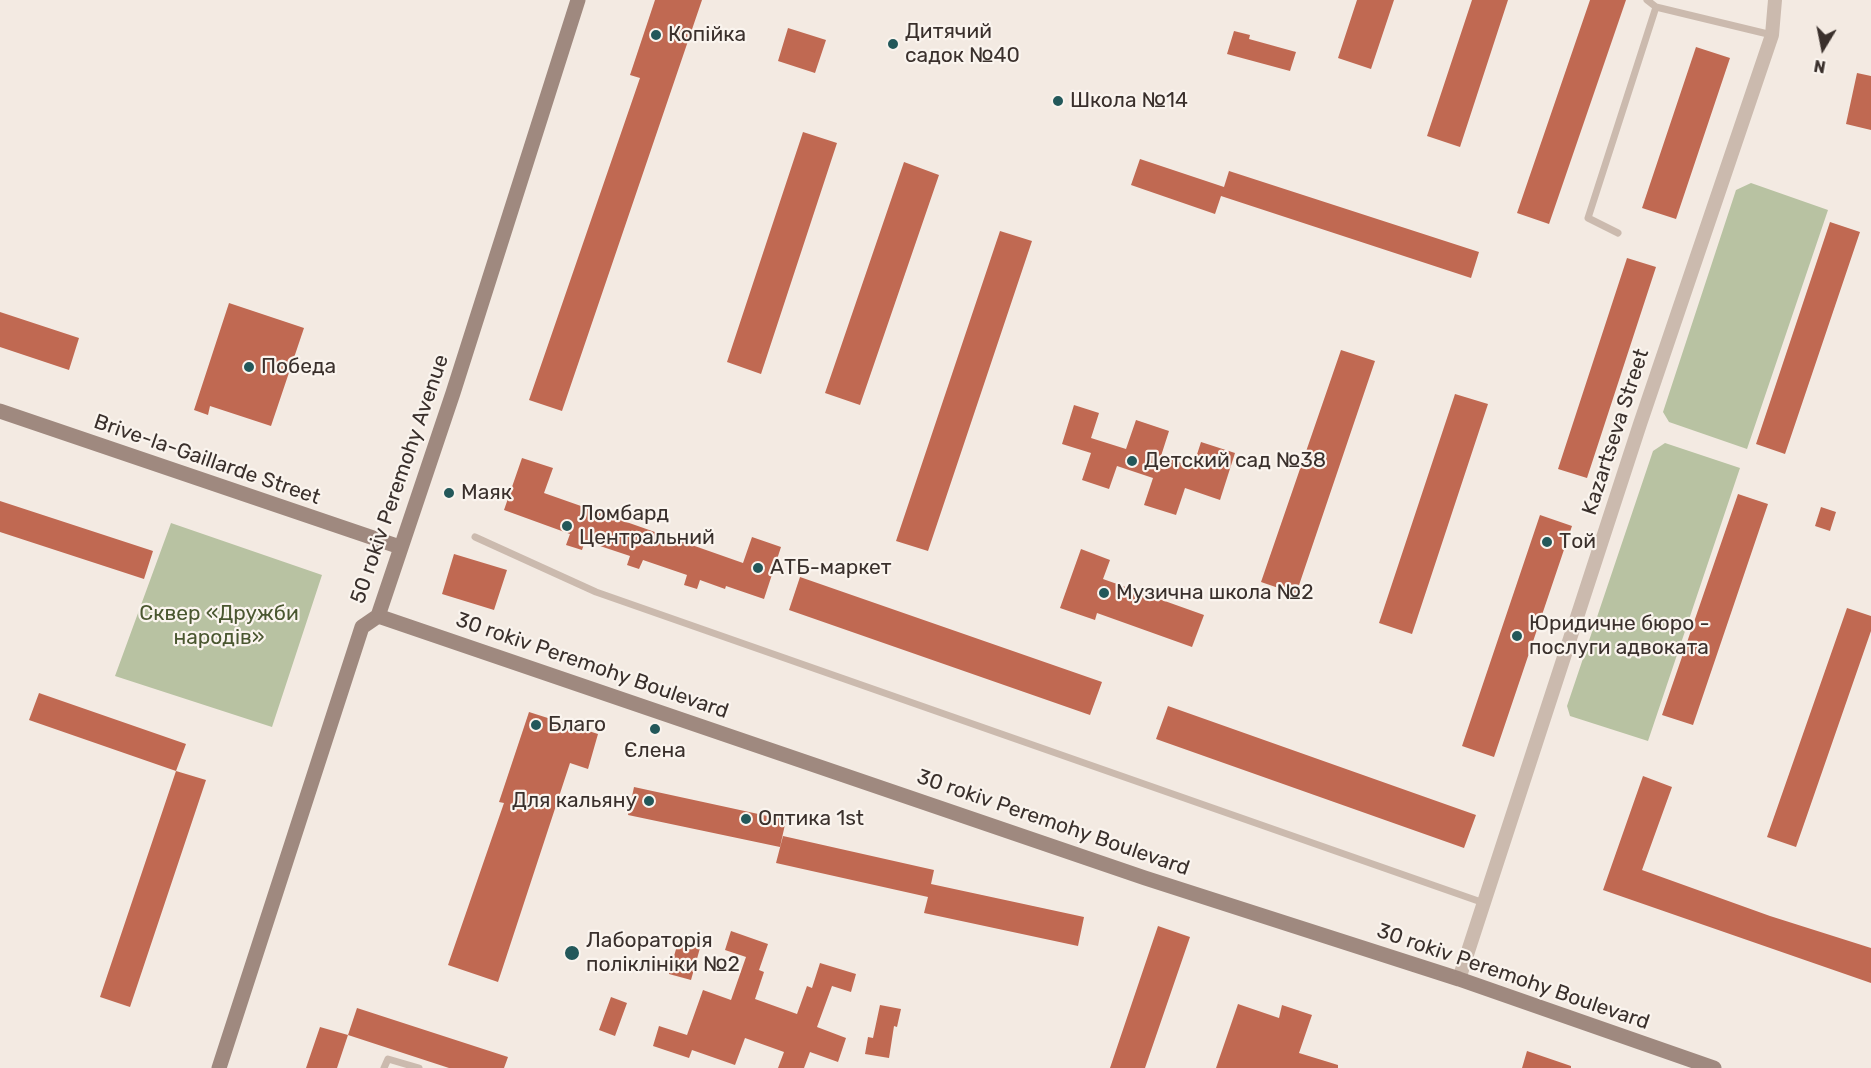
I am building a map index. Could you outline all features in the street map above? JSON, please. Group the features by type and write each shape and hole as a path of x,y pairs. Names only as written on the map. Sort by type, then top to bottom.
{"main road":[{"name":"50 rokiv Peremohy Avenue","path":"219,1068 362,627 378,616 453,393 578,0"},
{"name":"Brive-la-Gaillarde Street","path":"0,411 400,547"},
{"name":"30 rokiv Peremohy Boulevard","path":"378,616 1134,874 1459,979 1714,1068"}],"street":[{"name":"Kazartseva Street","path":"1459,979 1693,265 1772,35 1776,0"}],"lane":[{"path":"1647,0 1656,7 1772,35"},
{"path":"1618,233 1588,218 1656,7"},
{"path":"475,537 597,592 1484,903"},
{"path":"384,1068 388,1059 419,1068"}],"green space":[{"path":"1751,183 1828,210 1747,449 1669,422 1663,412 1736,190"},
{"path":"1665,443 1740,468 1648,741 1570,716 1567,706 1653,451"},
{"name":"Сквер «Дружби народів»","path":"171,523 322,575 272,727 115,676"}],"building":[{"path":"655,0 702,0 562,411 529,400 640,78 630,75"},
{"path":"1357,0 1394,0 1371,69 1338,58"},
{"path":"1472,0 1508,0 1460,147 1427,136"},
{"path":"1590,0 1626,0 1549,224 1517,213"},
{"path":"788,28 826,40 815,73 778,61"},
{"path":"1234,31 1250,35 1249,39 1296,52 1290,71 1227,54"},
{"path":"1696,47 1730,58 1676,219 1642,208"},
{"path":"1857,73 1871,76 1871,130 1846,124"},
{"path":"803,132 837,143 761,374 727,362"},
{"path":"1140,159 1224,187 1229,171 1479,252 1471,278 1221,196 1215,214 1131,185"},
{"path":"904,162 939,175 860,405 825,393"},
{"path":"1830,222 1860,232 1785,454 1756,444"},
{"path":"1000,231 1032,241 928,551 896,541"},
{"path":"1627,258 1656,267 1587,478 1558,469"},
{"name":"Победа","path":"229,303 304,328 271,426 210,406 208,415 194,410"},
{"path":"0,312 79,338 69,370 0,347"},
{"path":"1341,350 1375,361 1296,594 1261,582"},
{"path":"1455,394 1488,404 1412,634 1379,623"},
{"name":"Детский сад №38","path":"1074,405 1099,413 1091,438 1126,449 1136,420 1169,431 1161,456 1193,467 1201,442 1235,453 1220,500 1185,488 1176,515 1144,505 1153,478 1117,466 1109,489 1082,480 1091,453 1062,444"},
{"path":"522,458 553,468 544,493 743,563 752,537 781,547 764,599 700,580 697,589 684,585 687,575 643,560 639,569 627,565 630,556 585,541 582,550 566,545 570,534 504,510"},
{"path":"1738,494 1768,504 1693,725 1662,715"},
{"path":"0,501 153,551 144,579 0,532"},
{"path":"1821,507 1836,512 1830,531 1815,526"},
{"name":"Юридичне бюро - послуги адвоката","path":"1540,515 1572,526 1494,757 1462,746"},
{"name":"Музична школа №2","path":"1081,549 1110,560 1103,579 1204,615 1192,647 1097,613 1095,620 1060,608"},
{"path":"454,554 507,570 494,610 442,594"},
{"path":"800,577 1102,682 1090,715 789,610"},
{"path":"1847,608 1871,616 1871,631 1796,847 1767,837"},
{"path":"39,693 186,744 176,771 29,720"},
{"path":"1168,706 1476,815 1464,848 1156,739"},
{"path":"529,712 598,734 588,769 570,763 498,982 448,965 504,803 499,802"},
{"path":"176,771 206,780 130,1007 100,997"},
{"path":"1643,776 1672,787 1642,870 1770,916 1871,948 1871,983 1603,890"},
{"path":"634,787 786,820 780,847 628,815"},
{"path":"783,836 934,870 931,884 1084,917 1078,946 924,913 928,897 776,863"},
{"path":"1158,926 1190,937 1145,1068 1110,1068"},
{"path":"731,931 768,944 759,970 764,972 755,999 797,1014 807,986 812,988 820,963 856,974 851,992 832,986 817,1027 846,1038 838,1062 810,1052 804,1068 778,1068 784,1052 745,1038 735,1065 692,1050 689,1058 653,1046 659,1026 687,1035 703,990 731,1000 746,957 725,950"},
{"path":"678,942 700,948 691,980 669,974"},
{"path":"611,997 627,1003 615,1036 599,1030"},
{"path":"1238,1004 1279,1018 1282,1005 1312,1015 1299,1053 1338,1065 1338,1068 1216,1068"},
{"path":"880,1005 901,1009 897,1027 894,1026 889,1058 865,1054 868,1037 873,1038"},
{"path":"357,1008 508,1057 504,1068 449,1068 348,1035"},
{"path":"320,1027 348,1035 337,1068 306,1068"},
{"path":"1527,1051 1571,1066 1571,1068 1522,1068"}],"place":[{"name":"Копійка","path":"656,35"},
{"name":"Дитячий садок №40","path":"893,44"},
{"name":"Школа №14","path":"1058,101"},
{"name":"Победа","path":"249,367"},
{"name":"Детский сад №38","path":"1132,461"},
{"name":"Маяк","path":"449,493"},
{"name":"Ломбард Центральний","path":"567,526"},
{"name":"Той","path":"1547,542"},
{"name":"АТБ-маркет","path":"758,568"},
{"name":"Музична школа №2","path":"1104,593"},
{"name":"Юридичне бюро - послуги адвоката","path":"1517,636"},
{"name":"Благо","path":"536,725"},
{"name":"Єлена","path":"655,729"},
{"name":"Для кальяну","path":"649,801"},
{"name":"Оптика 1st","path":"746,819"},
{"name":"Лабораторія поліклініки №2","path":"572,953"}]}
